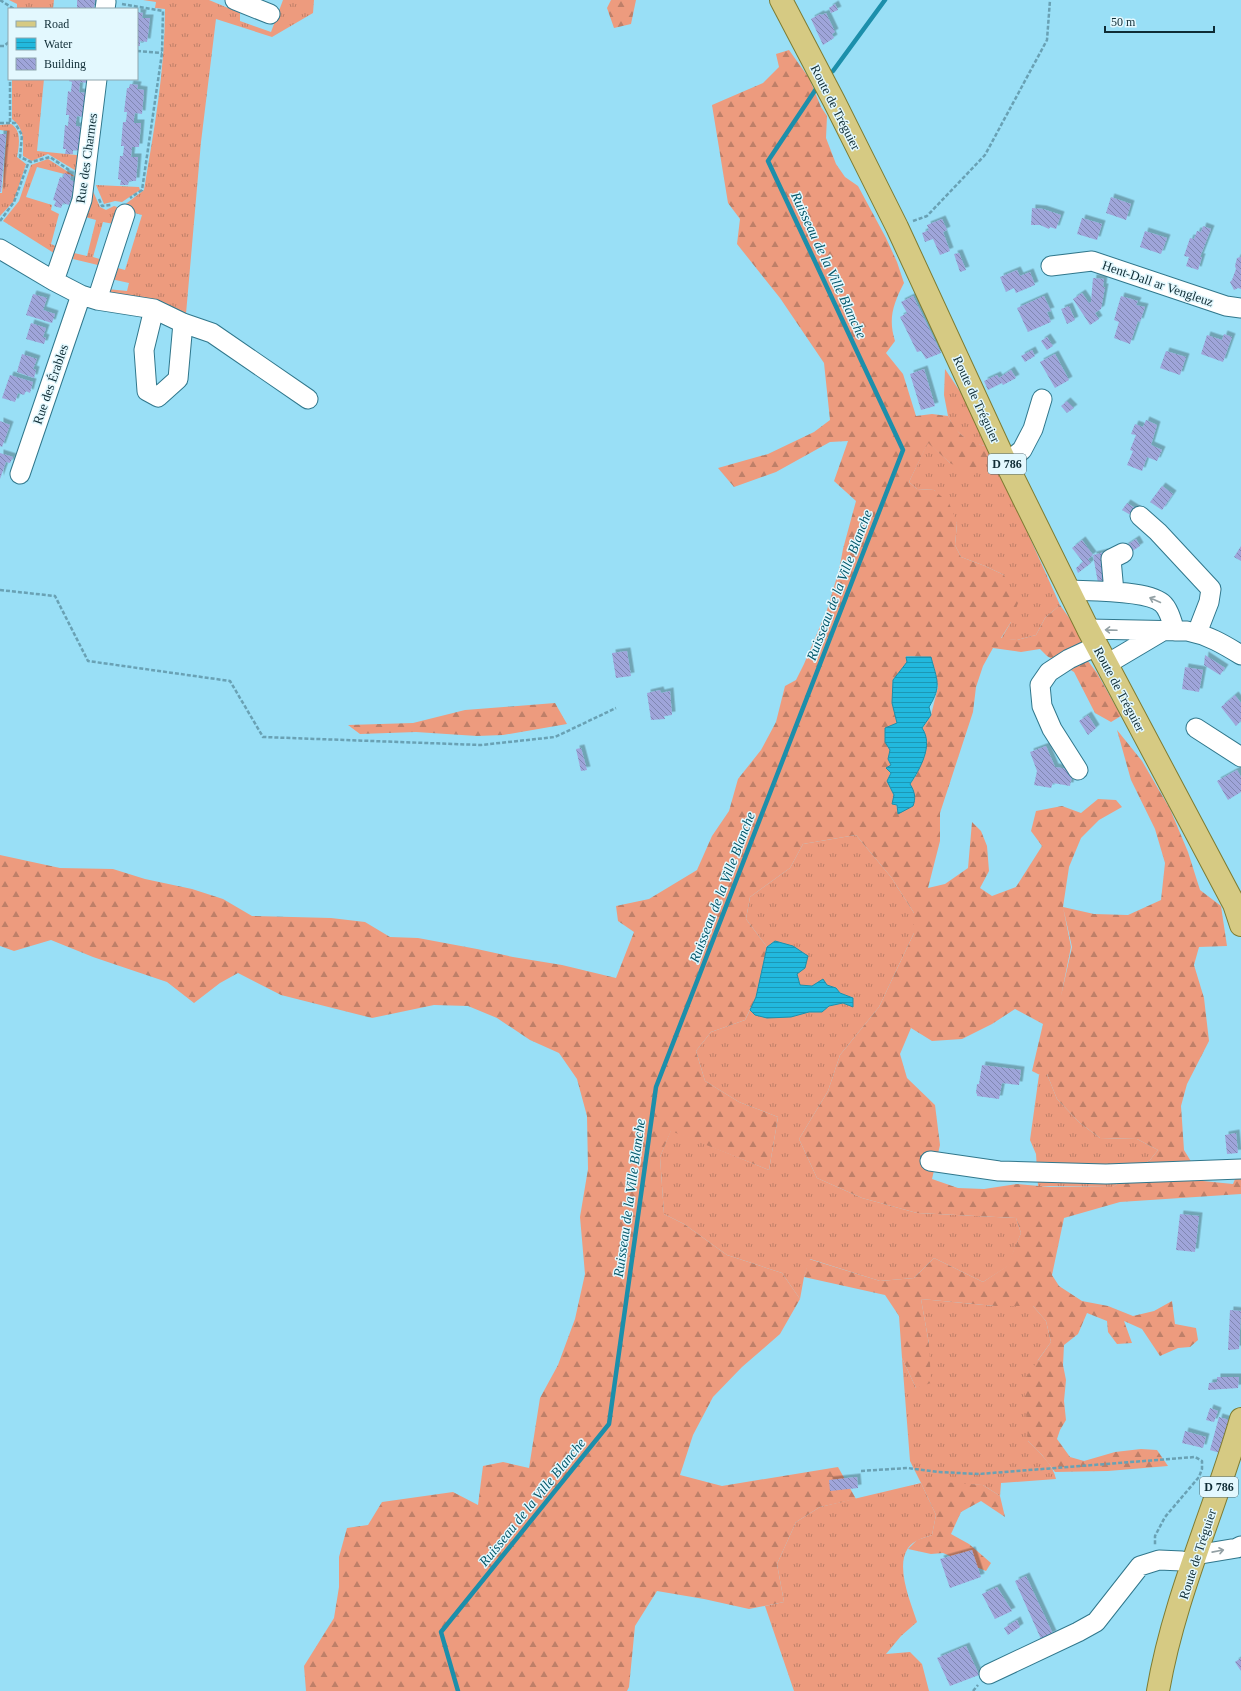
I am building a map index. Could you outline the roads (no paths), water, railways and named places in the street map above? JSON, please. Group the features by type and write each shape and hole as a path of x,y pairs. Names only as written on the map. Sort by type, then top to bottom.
{"main road":[{"name":"Route de Tréguier","path":"780,0 834,100 897,227 1006,463 1098,646 1238,908 1241,925"},
{"name":"Route de Tréguier","path":"1158,1691 1163,1661 1194,1560 1232,1452 1241,1419"}],"street":[{"path":"235,0 270,14"},
{"name":"Rue des Charmes","path":"54,281 82,200 97,80"},
{"name":"Rue des Érables","path":"20,474 123,207"},
{"path":"0,248 54,281 89,297 154,309 183,323 212,334 308,399"},
{"name":"Hent-Dall ar Vengleuz","path":"1051,266 1092,261 1226,306 1241,308"},
{"path":"154,309 144,350 147,391 158,397 178,379 183,323"},
{"path":"1006,463 1022,450 1033,429 1042,399"},
{"path":"1140,516 1158,532 1211,589 1209,602 1197,633"},
{"path":"1114,592 1111,559 1123,553"},
{"path":"1070,590 1114,592 1149,597 1162,603 1168,612 1168,631"},
{"path":"1098,646 1168,631"},
{"path":"1078,770 1052,729 1042,706 1040,685 1049,672 1069,659 1098,646 1168,631 1197,633 1218,641 1241,655"},
{"path":"1196,728 1241,757"},
{"path":"930,1161 999,1171 1106,1174 1241,1169"},
{"path":"989,1674 1096,1622 1140,1566 1159,1560 1194,1560 1241,1546"}],"water":[{"path":"906,657 931,657 937,688 936,694 929,707 931,715 922,728 927,742 924,757 910,784 915,798 914,803 913,806 898,814 897,805 892,804 894,795 887,781 891,773 886,768 891,765 888,759 890,750 885,742 885,728 897,723 892,703 893,680 907,662"},
{"path":"775,941 793,946 808,956 805,968 797,974 800,985 812,986 823,979 827,985 836,988 840,993 853,998 853,1007 843,1003 829,1006 822,1012 809,1012 791,1017 767,1018 755,1015 750,1010 756,997 767,947"}],"waterway":[{"name":"Ruisseau de la Ville Blanche","path":"833,71 885,0"},
{"name":"Ruisseau de la Ville Blanche","path":"458,1691 441,1632 609,1424 656,1087 903,450 768,161 816,89"}]}
